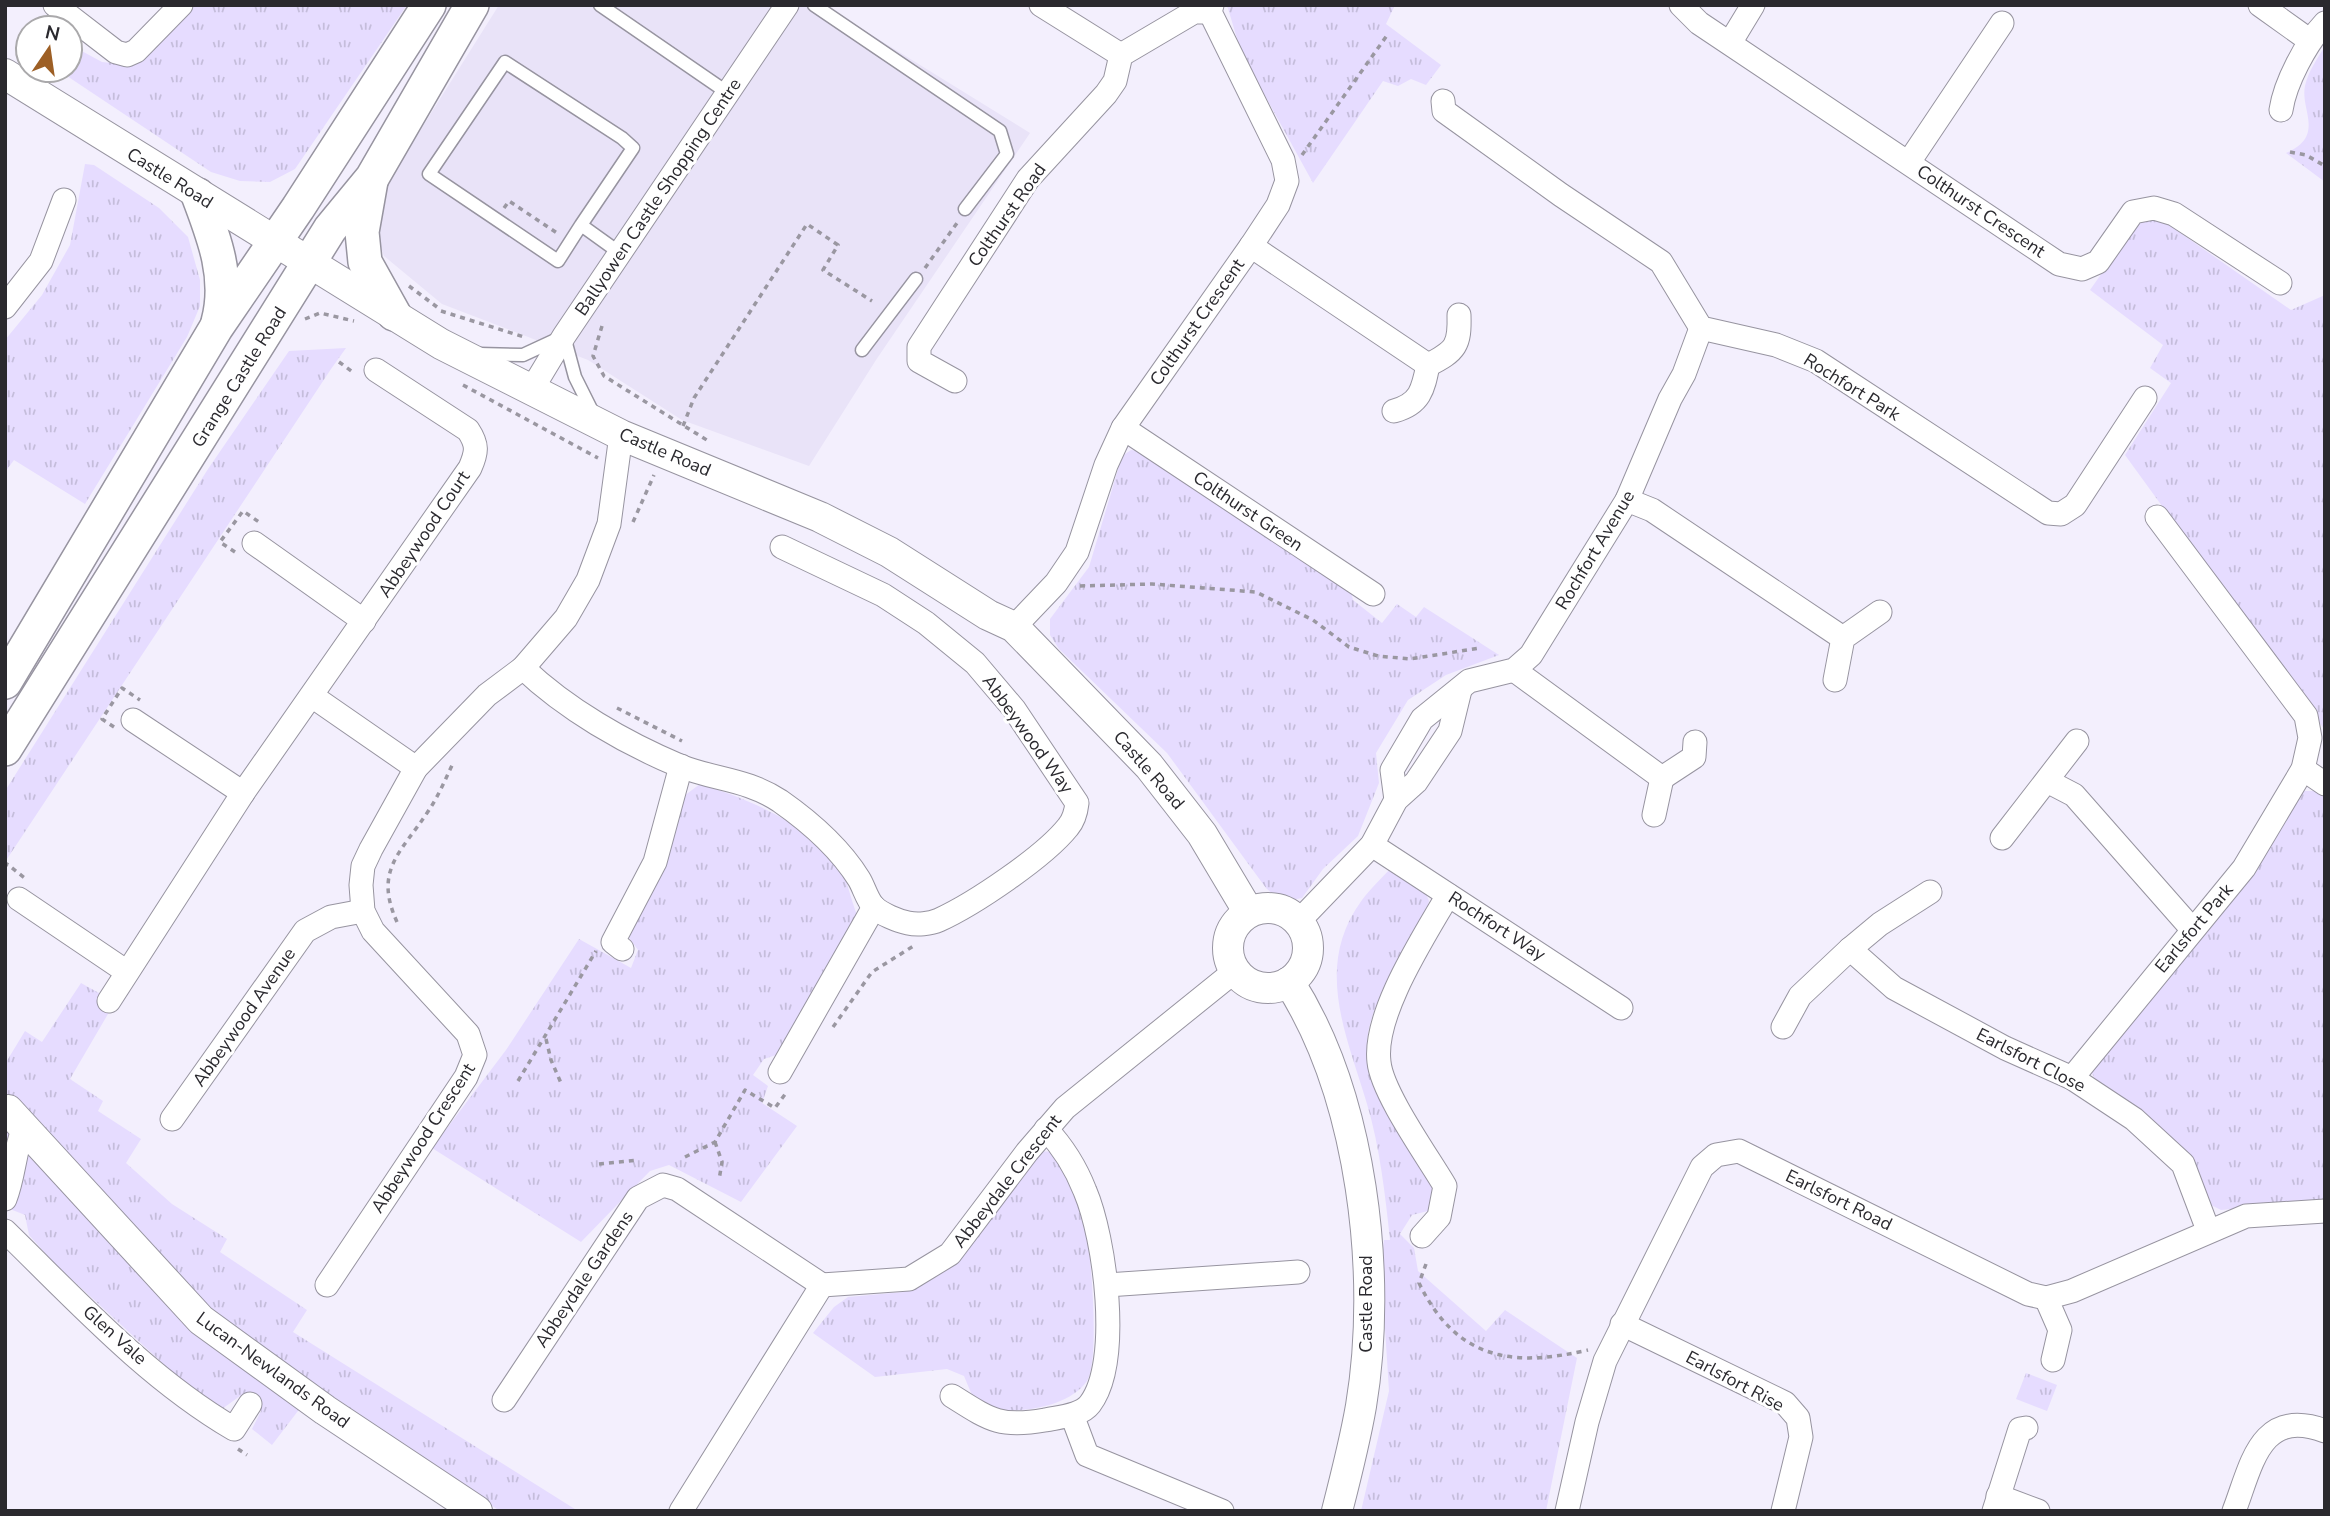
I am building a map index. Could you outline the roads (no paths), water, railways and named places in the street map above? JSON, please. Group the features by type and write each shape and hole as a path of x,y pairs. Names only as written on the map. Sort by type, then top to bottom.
{"main road":[{"path":"5,682 216,328 429,5"},
{"name":"Grange Castle Road","path":"5,749 330,229 372,178 472,5"},
{"path":"372,178 362,232 365,262 394,314"},
{"path":"198,195 216,243 221,272 224,299 216,328"}],"street":[{"path":"84,32 116,52 127,55 136,51 181,5"},
{"name":"Ballyowen Castle Shopping Centre","path":"532,389 564,336 787,5"},
{"path":"1041,5 1121,55 1194,12 1211,9"},
{"name":"Colthurst Crescent","path":"1681,5 1699,23 2059,264 2082,269 2098,262 2133,212 2154,208 2174,214 2280,283"},
{"path":"1730,43 1754,5"},
{"path":"2260,5 2309,40"},
{"name":"Colthurst Crescent","path":"1014,627 1056,583 1077,552 1106,465 1123,428 1251,246 1278,205 1287,181 1283,160 1211,9"},
{"path":"1909,162 2002,23"},
{"path":"2281,110 2284,92 2309,40 2325,23"},
{"name":"Colthurst Road","path":"955,381 919,361 919,347 1028,179 1115,81 1121,55"},
{"name":"Castle Road","path":"5,74 274,243 458,353 609,428 820,517 889,552 988,615 1014,627 1149,766 1202,834 1248,911"},
{"path":"1443,101 1444,111 1560,195 1661,262 1701,328"},
{"path":"5,307 41,261 64,200"},
{"path":"1251,246 1428,365"},
{"path":"1394,411 1410,407 1421,397 1428,365 1455,348 1460,337 1459,314"},
{"name":"Rochfort Park","path":"1701,328 1776,345 1816,361 2048,513 2061,514 2076,505 2145,398"},
{"name":"Rochfort Avenue","path":"1514,670 1531,655 1627,500 1684,374 1701,328"},
{"name":"Abbeywood Court","path":"109,1001 243,793 470,468 477,452 476,442 468,430 368,373"},
{"path":"363,911 363,866 416,768 487,695 523,668 566,618 588,580 609,524 609,428"},
{"name":"Colthurst Green","path":"1123,428 1373,594"},
{"path":"1627,500 1651,510 1843,638"},
{"name":"Earlsfort Park","path":"2072,1078 2244,868 2303,769 2310,738 2306,716 2157,517"},
{"path":"252,541 363,621"},
{"name":"Abbeywood Way","path":"782,547 883,595 926,623 975,663 1014,709 1077,803 1074,818 1068,827 1042,852 937,921 904,922 874,907"},
{"path":"1835,680 1843,638 1880,612"},
{"path":"523,668 582,713 681,766 740,781 781,802 816,829 841,854 874,907 784,1081"},
{"path":"1298,922 1372,845 1396,800 1416,782 1450,731 1460,690 1469,681 1514,670 1662,778"},
{"path":"312,696 416,768"},
{"path":"131,717 243,793"},
{"path":"2002,838 2049,782 2077,741"},
{"path":"1654,815 1662,778 1694,757 1695,742"},
{"path":"611,945 655,862 681,766"},
{"path":"2303,769 2325,784"},
{"path":"2049,782 2074,795 2192,929"},
{"name":"Rochfort Way","path":"1372,845 1621,1008"},
{"path":"24,890 127,972"},
{"path":"1783,1027 1800,996 1850,949 1880,925 1930,892"},
{"path":"1422,1236 1439,1217 1445,1186 1387,1086 1379,1064 1378,1037 1386,1011 1448,895"},
{"path":"1279,910 1298,922 1304,932 1307,955 1304,966 1289,982 1277,988 1253,986 1235,971 1228,947 1230,934 1248,911 1279,910"},
{"name":"Abbeywood Avenue","path":"172,1119 305,931 331,917 363,911"},
{"name":"Abbeywood Crescent","path":"327,1285 466,1077 475,1055 468,1034 373,931 363,911"},
{"name":"Earlsfort Close","path":"1850,949 1894,988 2005,1048 2072,1078 2134,1119 2183,1164 2208,1230"},
{"name":"Abbeydale Crescent","path":"822,1285 909,1279 950,1254 1065,1108 1235,971"},
{"name":"Castle Road","path":"1289,982 1308,1012 1345,1117 1366,1238 1368,1306 1361,1406 1337,1511"},
{"path":"5,1199 14,1174 16,1120"},
{"name":"Lucan-Newlands Road","path":"16,1120 201,1320 325,1410 477,1511"},
{"path":"952,1396 980,1414 1007,1425 1072,1415 1089,1406 1103,1372 1107,1285 1087,1194 1074,1167 1046,1129"},
{"name":"Earlsfort Road","path":"1567,1511 1587,1422 1605,1361 1702,1167 1716,1155 1739,1151 2019,1290 2046,1298"},
{"name":"Abbeydale Gardens","path":"503,1401 638,1198 663,1185 677,1189 822,1285"},
{"path":"2053,1360 2060,1330 2046,1298 2073,1291 2208,1230 2246,1216 2325,1211"},
{"name":"Glen Vale","path":"5,1231 128,1350 234,1429 250,1404"},
{"path":"1107,1285 1298,1272"},
{"path":"681,1511 822,1285"},
{"name":"Earlsfort Rise","path":"1622,1324 1785,1403 1798,1418 1801,1437 1783,1511"},
{"path":"1072,1415 1087,1455 1222,1511"},
{"path":"2234,1511 2260,1444 2274,1431 2289,1424 2307,1424 2325,1431"},
{"path":"2026,1428 2020,1429 1996,1504 2038,1511"}],"lane":[{"path":"600,5 727,93"},
{"path":"814,5 1000,131 1006,154 965,209"},
{"path":"505,62 622,138 633,148 581,225 558,261 429,174 505,62"},
{"path":"581,225 620,253"},
{"path":"862,350 916,279"},
{"path":"458,353 523,355 564,336 575,377 609,428"}]}
